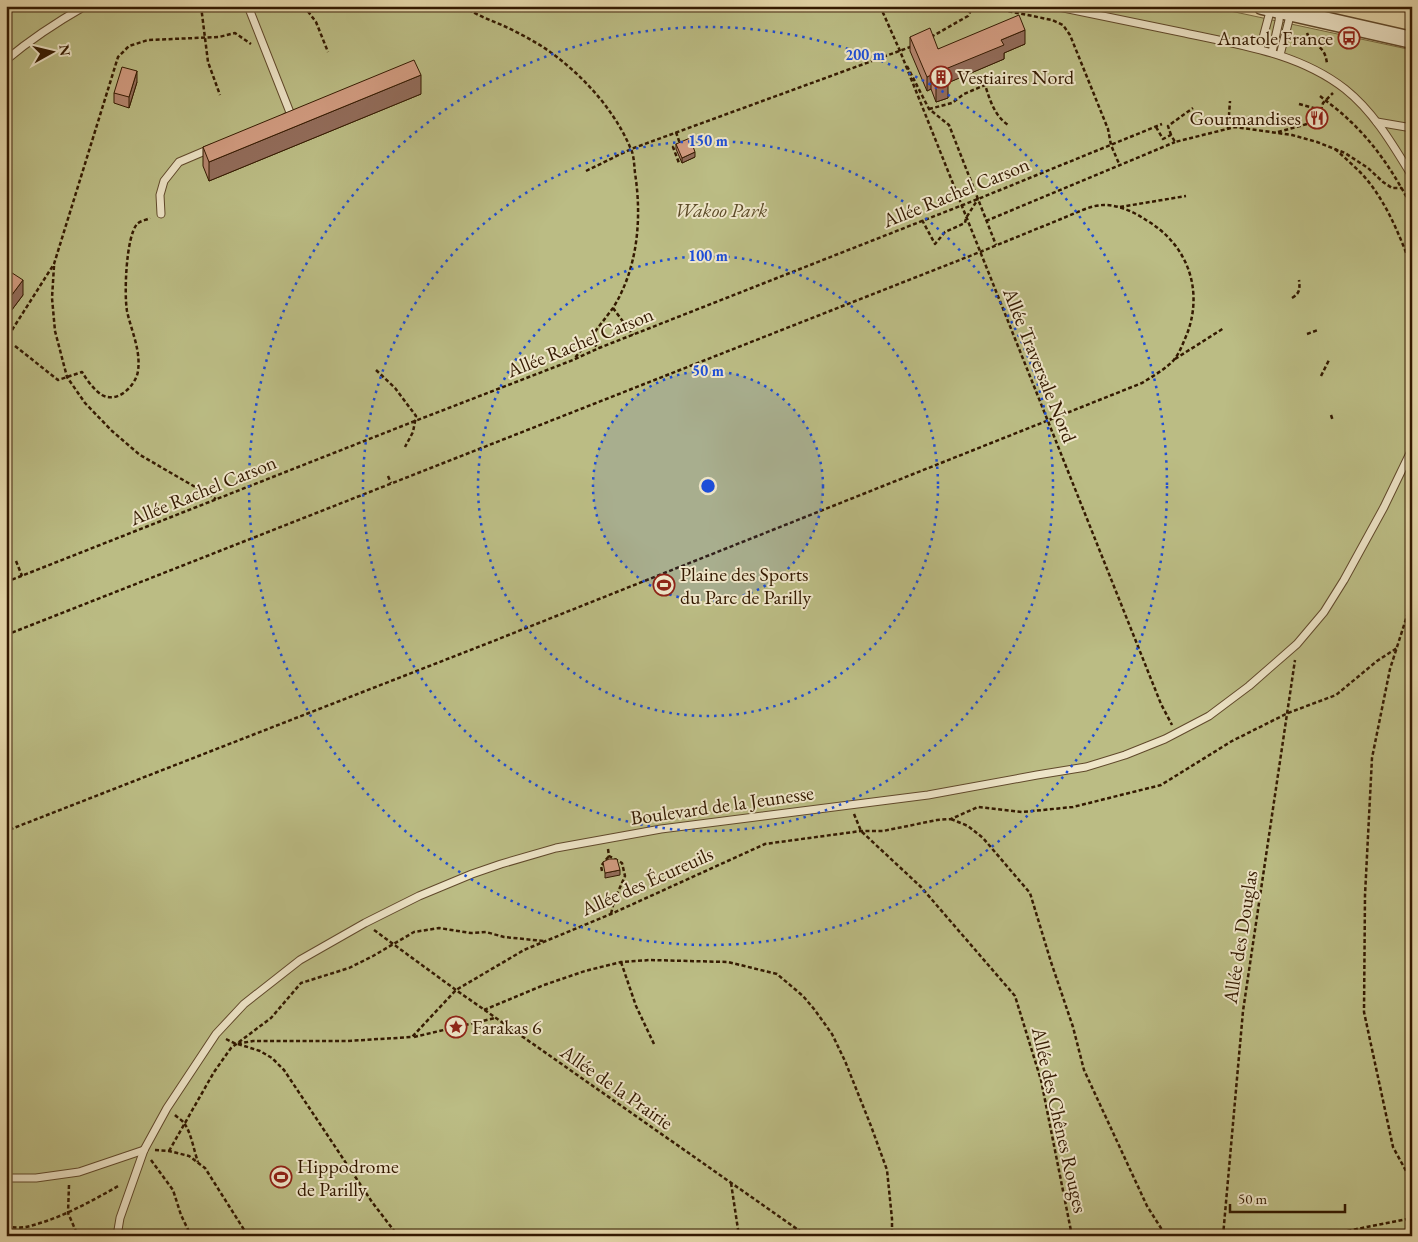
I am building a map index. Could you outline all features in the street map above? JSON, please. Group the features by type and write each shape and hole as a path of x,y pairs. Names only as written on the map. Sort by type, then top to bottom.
{"street":[{"path":"1276,9 1412,40"}],"lane":[{"path":"6,60 56,22 85,6"},
{"path":"248,6 291,115 283,118"},
{"path":"1054,6 1260,49 1303,64 1325,75 1341,86 1366,108 1412,176"},
{"path":"1260,49 1276,9"},
{"path":"1272,52 1279,21 1276,9"},
{"path":"1276,9 1280,55"},
{"path":"1377,122 1412,128"},
{"path":"161,214 160,195 164,181 179,162 222,144"},
{"name":"Boulevard de la Jeunesse","path":"117,1236 120,1218 144,1150 166,1108 216,1034 244,1004 300,960 365,923 419,896 472,874 539,853 606,838 661,829 928,795 1086,767 1125,755 1176,733 1209,716 1249,686 1297,644 1324,612 1384,507 1412,449"},
{"path":"6,1178 36,1178 79,1172 144,1150"}],"path":[{"path":"201,6 208,62 220,95"},
{"path":"304,6 316,22 328,52"},
{"path":"463,6 473,13 505,26 535,42 570,68 599,97 623,132 632,149 639,212 630,274 613,308 574,360"},
{"name":"Allée Traversale Nord","path":"880,6 900,51 1161,704 1176,733"},
{"path":"926,40 968,16 973,6"},
{"path":"983,6 1052,20 1063,25 1070,35 1108,129 1111,145 1120,166"},
{"path":"1310,17 1306,31 1309,38 1326,55 1328,63 1325,75"},
{"path":"216,499 140,455 85,403 67,377 55,331 52,298 54,264 118,57 130,46 148,40 205,38 235,34 268,57"},
{"path":"586,171 632,149 676,132 917,44"},
{"path":"900,51 929,109 949,125 996,245"},
{"path":"929,109 952,103 964,94 984,85 995,111 1001,120 1008,125"},
{"path":"1276,133 1318,121 1323,103 1341,86"},
{"path":"1320,96 1350,121 1374,147 1383,158 1412,207"},
{"path":"1228,129 1230,102"},
{"path":"1299,104 1321,110"},
{"path":"1175,142 1170,135 1168,126 1193,108"},
{"name":"Allée Rachel Carson","path":"6,582 574,360 599,348 922,220 978,200 1162,124"},
{"path":"1156,127 1162,139 1170,135"},
{"path":"986,221 1175,142 1235,127 1292,134 1334,148 1351,156 1392,188 1402,188"},
{"path":"676,132 680,144 672,147 679,163"},
{"path":"1334,148 1361,173 1382,200 1392,218 1412,268"},
{"path":"1118,207 1186,196"},
{"path":"922,220 935,244 945,232 965,223 966,218 978,200"},
{"path":"6,635 1084,210 1103,205 1118,207 1156,225 1183,254 1194,292 1194,308 1189,328 1174,360"},
{"path":"54,264 6,339 58,380 82,372 93,387 103,396 123,394 132,385 138,372 138,354 127,309 126,271 133,231 138,223 161,214"},
{"path":"1292,298 1298,294 1300,289 1299,280"},
{"path":"613,308 633,335"},
{"path":"6,831 491,642 1142,383 1224,328"},
{"path":"1307,334 1318,330"},
{"path":"590,338 599,348"},
{"path":"1321,376 1330,360"},
{"path":"376,370 395,388 416,416 413,432 405,447"},
{"path":"1331,416 1333,421"},
{"path":"388,476 391,483"},
{"path":"16,561 22,576"},
{"path":"1412,600 1390,669 1372,758 1365,895 1364,1012 1393,1147 1412,1182"},
{"name":"Allée des Douglas","path":"1223,1236 1243,1011 1297,644"},
{"path":"951,820 978,807 1022,812 1073,807 1162,785 1232,741 1288,713 1336,695 1397,648"},
{"name":"Allée des Chênes Rouges","path":"850,804 861,831 921,887 1015,996 1040,1080 1072,1236"},
{"name":"Allée des Écureuils","path":"412,1037 456,990 524,950 611,914 765,844 861,831 883,831 938,820 951,820"},
{"path":"951,820 968,826 983,838 1030,892 1073,1027 1084,1070 1144,1198 1166,1236"},
{"path":"606,838 610,856 622,863 625,876 614,901 611,914"},
{"path":"602,871 600,866 610,856"},
{"name":"Allée de la Prairie","path":"365,923 495,1018 807,1236"},
{"path":"169,1151 214,1072 231,1048 271,1018 301,983 348,968 414,932 439,928 471,933 486,932 504,937 546,941"},
{"path":"484,1010 544,985 585,971 621,962 650,960 728,962 777,974 803,996 814,1009 832,1034 845,1061 887,1170 892,1236"},
{"path":"621,962 636,1006 654,1044"},
{"path":"236,1044 253,1041 347,1041 412,1037 495,1018"},
{"path":"216,1034 236,1044 260,1051 272,1058 284,1070 372,1202 397,1235"},
{"path":"166,1108 184,1124 190,1134 199,1164"},
{"path":"144,1150 169,1151 188,1156 205,1168 248,1236"},
{"path":"144,1150 173,1190 181,1215 191,1236"},
{"path":"69,1173 68,1213 78,1236"},
{"path":"6,1227 24,1228 68,1213 135,1176"},
{"path":"731,1183 739,1236"},
{"path":"1322,1236 1412,1218"}],"green space":[{"name":"Plaine des Sports du Parc de Parilly","path":"6,6 1207,6 1412,50 1412,1236 6,1236"}],"building":[{"path":"1019,15 1025,30 1001,40 1004,45 943,70 948,83 936,88 931,75 927,77 910,37 930,28 938,49"},
{"path":"414,60 421,75 209,162 203,147"},
{"path":"122,67 137,71 129,97 114,93"},
{"path":"690,138 695,152 682,158 676,144"},
{"path":"6,269 23,280 8,300 6,299"},
{"path":"609,859 617,859 620,870 605,873 603,862"}],"place":[{"name":"Anatole France","path":"1349,38"},
{"name":"Vestiaires Nord","path":"941,77"},
{"name":"Gourmandises","path":"1317,118"},
{"name":"Plaine des Sports du Parc de Parilly","path":"664,585"},
{"name":"Farakas 6","path":"456,1027"},
{"name":"Hippodrome de Parilly","path":"281,1177"}],"park label":[{"name":"Wakoo Park","path":"721,210"}]}
